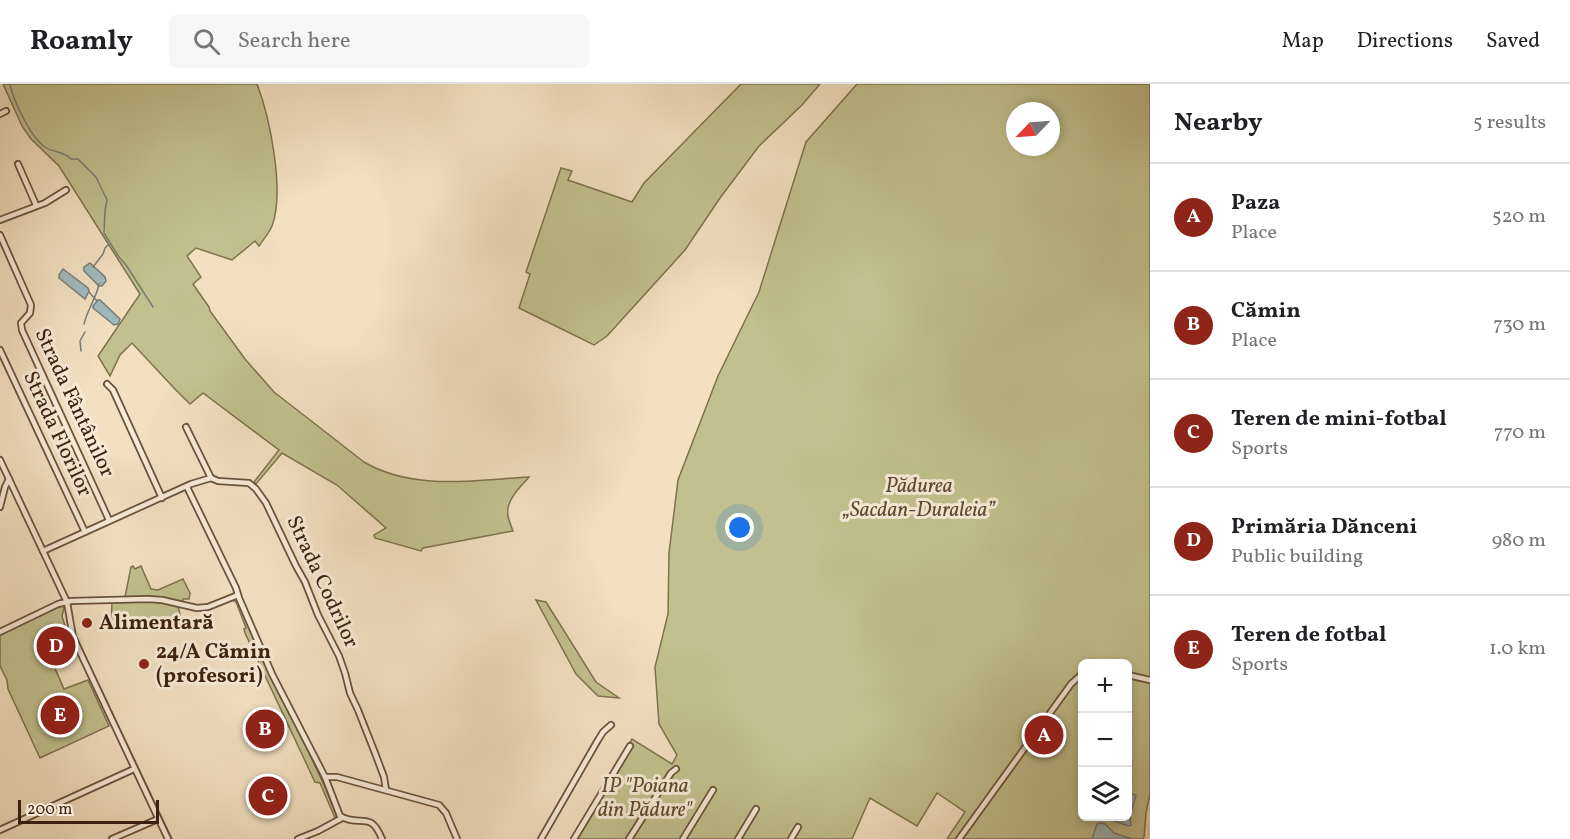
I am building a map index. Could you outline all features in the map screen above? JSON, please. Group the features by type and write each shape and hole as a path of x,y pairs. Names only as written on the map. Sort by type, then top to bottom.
{"street":[{"path":"0,114 6,111"},
{"path":"18,164 36,206"},
{"path":"0,220 45,203 66,190"},
{"name":"Strada Fântânilor","path":"0,235 31,305 30,313 21,323 22,330 109,520"},
{"name":"Strada Florilor","path":"0,350 85,532"},
{"path":"107,384 113,390 162,498"},
{"path":"43,552 109,520 212,478 186,427"},
{"path":"0,460 67,602 73,637 168,839"},
{"path":"0,507 9,478"},
{"name":"Strada Codrilor","path":"212,478 219,481 249,483 266,503 306,582 320,620 342,664 350,693 384,777 386,790"},
{"path":"187,487 236,588 272,674 311,748 342,818"},
{"path":"0,632 58,604 67,602 148,599 202,608 238,596"},
{"path":"1132,676 1150,680"},
{"path":"959,839 1071,684 1078,678"},
{"path":"541,839 598,740 611,725"},
{"path":"574,839 630,746"},
{"path":"0,830 134,769"},
{"path":"629,839 671,773 676,769"},
{"path":"325,777 337,777 439,805 446,813 457,839"},
{"path":"683,839 713,790"},
{"path":"738,839 756,809"},
{"path":"298,839 342,818 370,822 377,828 382,839"},
{"path":"112,839 158,819"},
{"path":"791,839 798,827"},
{"path":"313,833 316,839"}],"green space":[{"path":"3,84 257,84 267,116 274,155 277,194 272,226 259,246 255,241 232,260 196,248 187,256 201,277 193,284 245,359 274,392 364,462 403,477 444,482 529,477 509,505 508,516 513,531 423,548 421,551 375,538 374,535 386,528 337,485 282,453 256,484 254,482 279,450 203,393 190,404 132,343 120,355 110,376 98,356 140,294 59,166 31,139 22,126"},
{"path":"741,84 820,84 802,105 759,146 685,250 607,336 594,345 519,308 530,274 526,272 561,168 572,171 568,180 632,202 644,183"},
{"name":"Pădurea „Sacdan-Duraleia”","path":"857,84 1150,84 1150,794 1143,839 947,839 965,812 937,793 917,826 870,798 852,839 572,839 632,739 672,764 677,755 659,724 655,667 668,614 669,553 678,480 718,376 759,292 806,142"},
{"path":"133,566 135,569 141,566 151,589 158,590 183,579 190,593 189,599 183,599 183,603 162,598 125,597"},
{"path":"237,599 273,682 325,787 337,817 335,818 320,783 315,782 245,633 246,628 234,601"},
{"path":"536,600 546,602 596,682 619,698 598,696 576,674"},
{"path":"152,601 178,606 180,614 177,629 111,626 112,602"},
{"path":"63,605 62,616 66,629 43,641 64,689 88,680 109,726 40,758 8,689 7,680 0,666 0,634"},
{"path":"73,630 172,839 170,839"},
{"path":"278,783 284,794 258,808 252,797"}],"water":[{"path":"90,263 105,277 106,281 102,286 99,286 84,271 84,267"},
{"path":"63,269 88,288 85,299 59,278"},
{"path":"98,300 120,319 118,324 114,325 93,308"},
{"path":"1132,794 1136,795 1132,810"},
{"path":"1114,821 1130,821 1129,826"},
{"path":"1101,823 1114,833 1132,839 1092,839 1097,824"}],"waterway":[{"path":"10,84 23,118 34,136 48,149 71,159 78,159 96,177 107,200 104,233 153,307"},
{"path":"93,267 109,244"},
{"path":"84,324 99,284"},
{"path":"89,292 97,301"},
{"path":"81,351 80,341 85,332"}],"place":[{"name":"Alimentară","path":"87,623"},
{"name":"Primăria Dănceni","path":"56,646"},
{"name":"24/A Cămin (profesori)","path":"144,664"},
{"name":"Teren de fotbal","path":"60,715"},
{"name":"Cămin","path":"265,729"},
{"name":"Paza","path":"1044,735"},
{"name":"Teren de mini-fotbal","path":"268,796"}],"park label":[{"name":"IP \"Poiana din Pădure\"","path":"645,798"}]}
